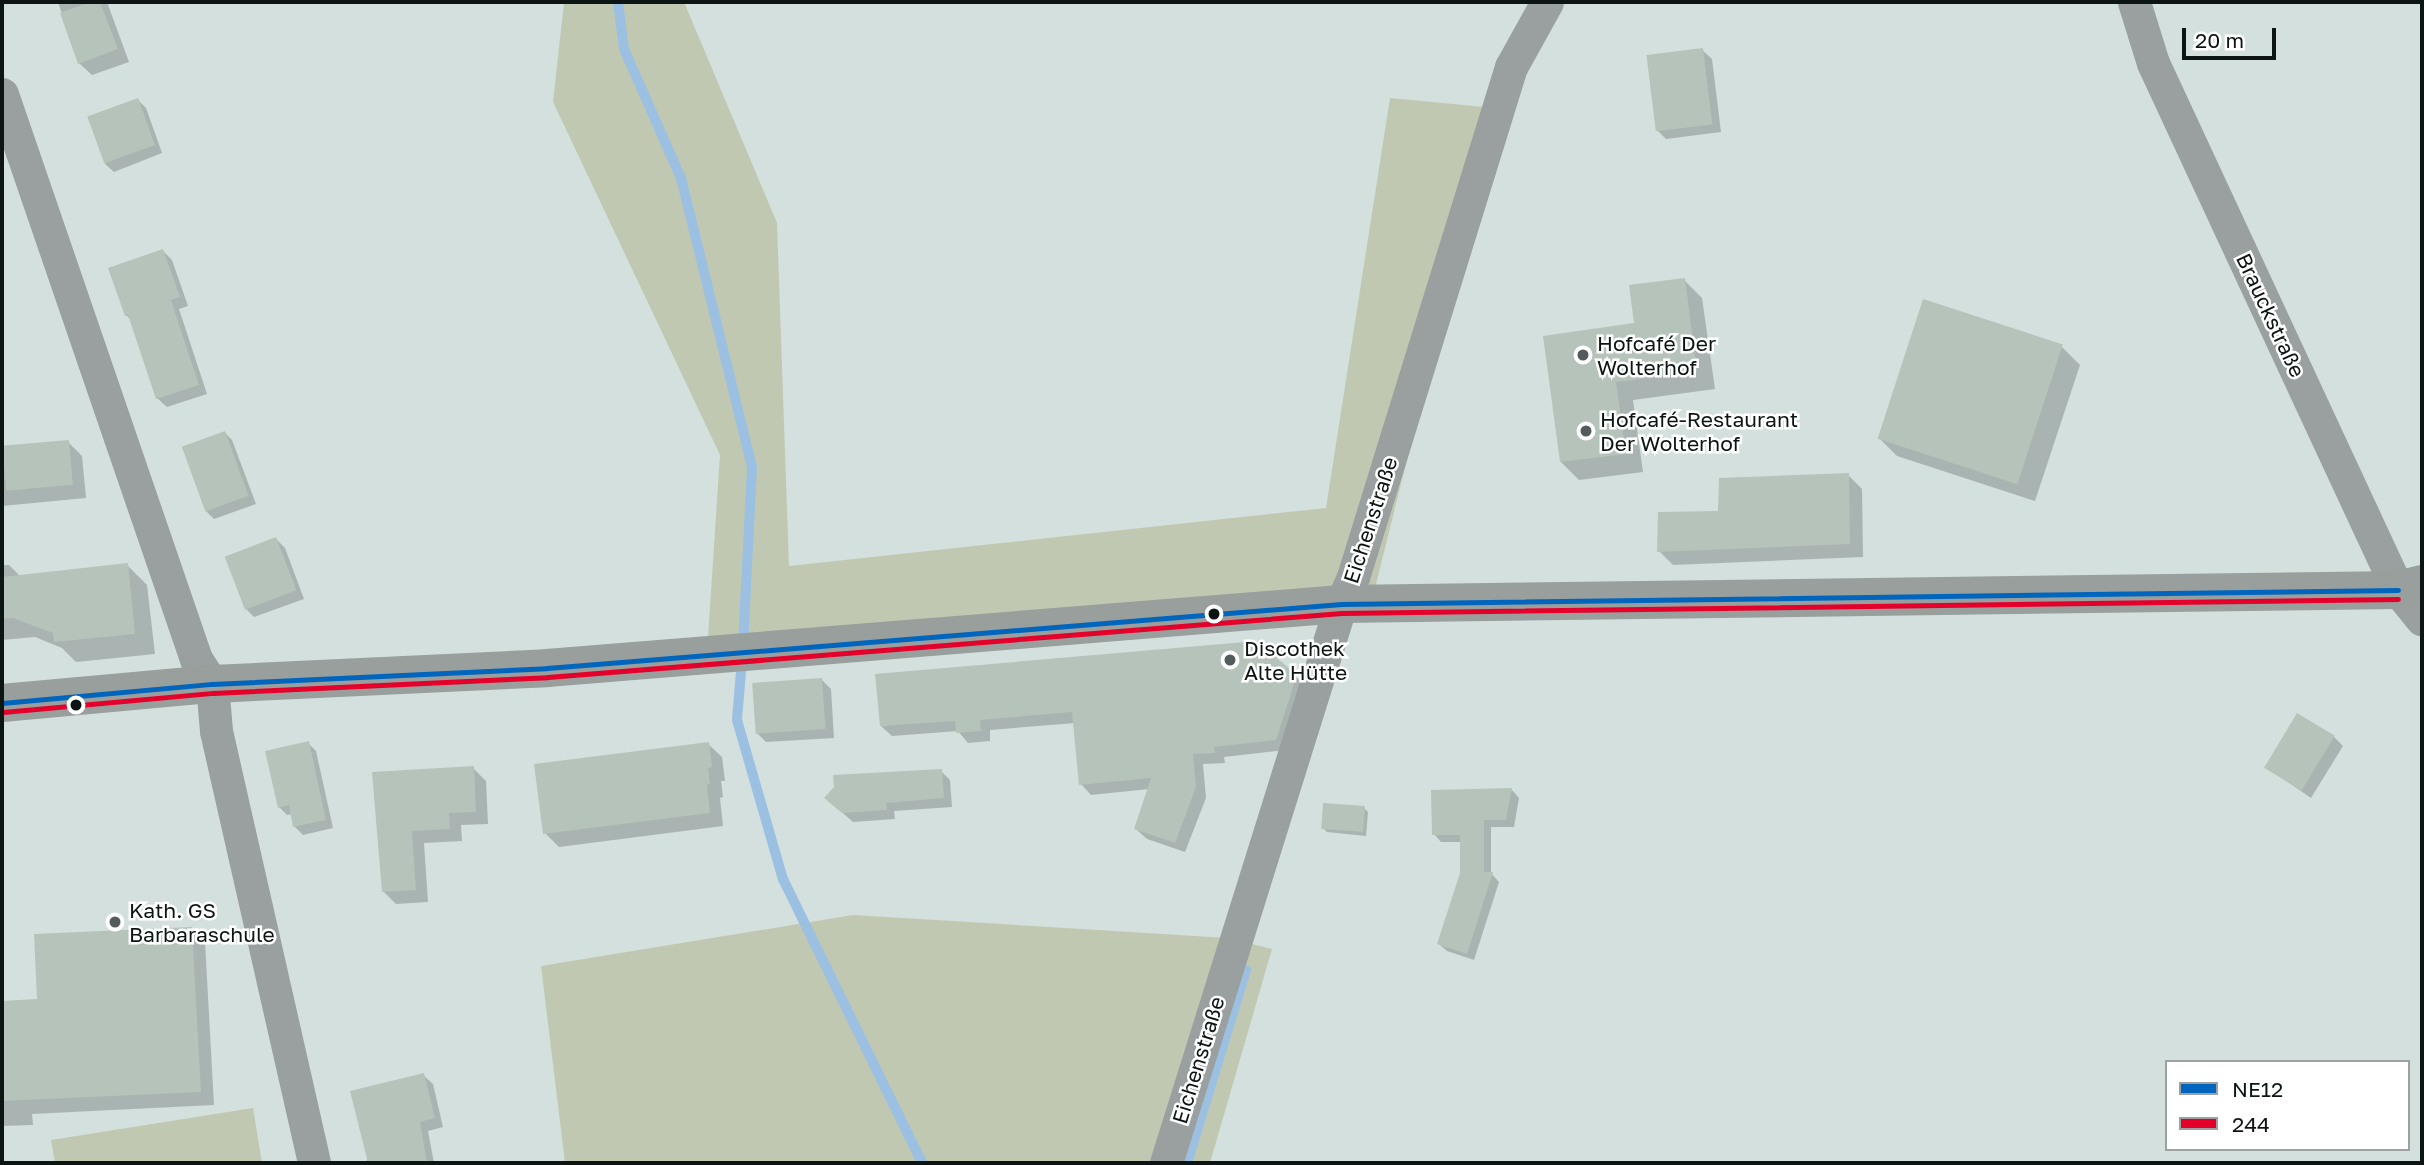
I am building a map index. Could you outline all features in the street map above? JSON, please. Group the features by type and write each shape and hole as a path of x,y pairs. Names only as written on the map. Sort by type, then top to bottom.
{"street":[{"name":"Eichenstraße","path":"1166,1163 1340,604 1353,577 1511,67 1547,2"},
{"name":"Brauckstraße","path":"2134,2 2153,63 2410,587 2422,620"},
{"path":"2,94 196,659 212,684 216,731 314,1163"},
{"path":"2,703 212,684 547,668 1340,604 2410,587"}],"green space":[{"path":"564,2 684,2 777,223 789,566 1326,508 1390,98 1495,108 1375,588 707,652 720,455 553,102"},
{"path":"853,915 1228,938 1272,949 1210,1163 565,1163 541,966"},
{"path":"253,1108 262,1163 55,1163 51,1140"}],"building":[{"path":"90,2 100,2 118,49 78,64 60,13"},
{"path":"1703,48 1712,124 1656,131 1646,55"},
{"path":"138,98 155,145 104,163 87,116"},
{"path":"163,249 180,297 171,300 199,385 156,399 128,315 125,316 108,268"},
{"path":"1685,278 1697,372 1616,382 1626,454 1560,462 1543,336 1634,323 1629,285"},
{"path":"1923,299 2063,344 2017,484 1878,439"},
{"path":"225,431 249,496 205,512 182,447"},
{"path":"69,440 73,485 6,491 2,446"},
{"path":"1849,473 1850,544 1657,552 1658,512 1718,511 1719,478"},
{"path":"276,537 296,590 245,610 225,557"},
{"path":"128,563 135,634 54,642 53,633 13,618 2,619 2,577"},
{"path":"1257,641 1297,675 1276,740 1214,747 1215,753 1193,754 1196,787 1175,843 1134,829 1151,778 1079,785 1072,712 980,720 981,731 956,733 955,721 880,726 875,674"},
{"path":"822,678 826,729 756,734 752,683"},
{"path":"2297,713 2335,736 2302,791 2264,768"},
{"path":"309,741 326,820 293,827 289,805 278,808 265,751"},
{"path":"709,742 712,767 708,768 710,784 707,785 710,813 543,834 534,764"},
{"path":"474,766 476,812 449,813 450,829 412,831 416,890 382,892 372,772"},
{"path":"942,769 944,798 886,803 887,810 842,813 824,798 834,787 833,775"},
{"path":"1512,788 1506,820 1484,820 1484,872 1493,872 1467,954 1437,944 1460,873 1460,835 1432,835 1431,790"},
{"path":"1323,803 1365,806 1363,832 1321,829"},
{"path":"192,927 201,1092 2,1101 2,1001 37,999 34,934"},
{"path":"424,1073 435,1118 420,1122 427,1163 368,1163 350,1091"}],"waterway":[{"path":"618,2 624,49 681,178 752,468 743,645"},
{"path":"742,660 737,720 783,879 922,1163"},
{"path":"1187,1163 1246,970"}],"transit line":[{"name":"NE12","path":"2,703 212,684 547,668 1341,604 2398,590"},
{"name":"244","path":"3,712 213,693 548,677 1341,613 2398,599"}],"place":[{"name":"Hofcafé Der Wolterhof","path":"1583,355"},
{"name":"Hofcafé-Restaurant Der Wolterhof","path":"1586,431"},
{"name":"Discothek Alte Hütte","path":"1230,660"},
{"name":"Kath. GS Barbaraschule","path":"115,922"}]}
